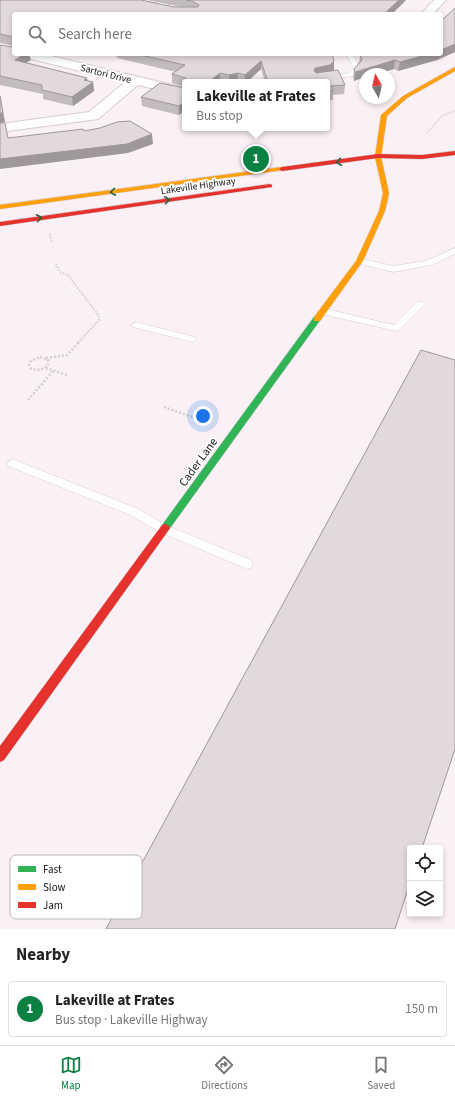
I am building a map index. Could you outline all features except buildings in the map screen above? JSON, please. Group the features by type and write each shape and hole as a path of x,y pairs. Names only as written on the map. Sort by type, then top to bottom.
{"street":[{"path":"139,8 156,6 170,0"},
{"path":"429,12 440,0"},
{"path":"156,6 178,11"},
{"name":"Sartori Drive","path":"47,56 57,57 71,64 182,91"},
{"path":"71,64 82,56"},
{"path":"412,94 455,68"},
{"path":"0,128 93,116 136,80"},
{"path":"412,94 455,80"},
{"name":"Cader Lane","path":"0,756 359,261 379,222 386,192 375,172 384,115 391,106 412,94"},
{"name":"Lakeville Highway","path":"375,172 422,157 455,152"},
{"name":"Lakeville Highway","path":"0,207 378,156 422,157"},
{"name":"Lakeville Highway","path":"0,224 276,185"}],"lane":[{"path":"317,79 351,75 357,68 350,56"},
{"path":"359,261 393,269 428,263 455,251"},
{"path":"322,311 396,328 420,304"},
{"path":"136,325 192,339"},
{"path":"12,463 132,511 164,529 247,564"}],"path":[{"path":"427,133 435,126 436,121 440,116 455,111"},
{"path":"56,264 57,270 60,274 68,275 99,316 99,320 67,355 36,358 31,361 29,365 31,369 36,371 46,368 67,375"},
{"path":"46,358 49,364 46,368"},
{"path":"28,400 54,370"},
{"path":"164,407 204,421"}],"traffic: fast":[{"path":"165,528 317,319"}],"traffic: slow":[{"path":"317,319 359,261 382,211 386,193 378,157 384,115 405,97 455,69"},
{"path":"0,207 282,169"}],"traffic: jam":[{"path":"282,169 378,156 422,157 455,153"},
{"path":"0,224 270,186"},
{"path":"0,756 165,528"}],"place":[{"name":"Lakeville at Frates","path":"256,159"}]}
